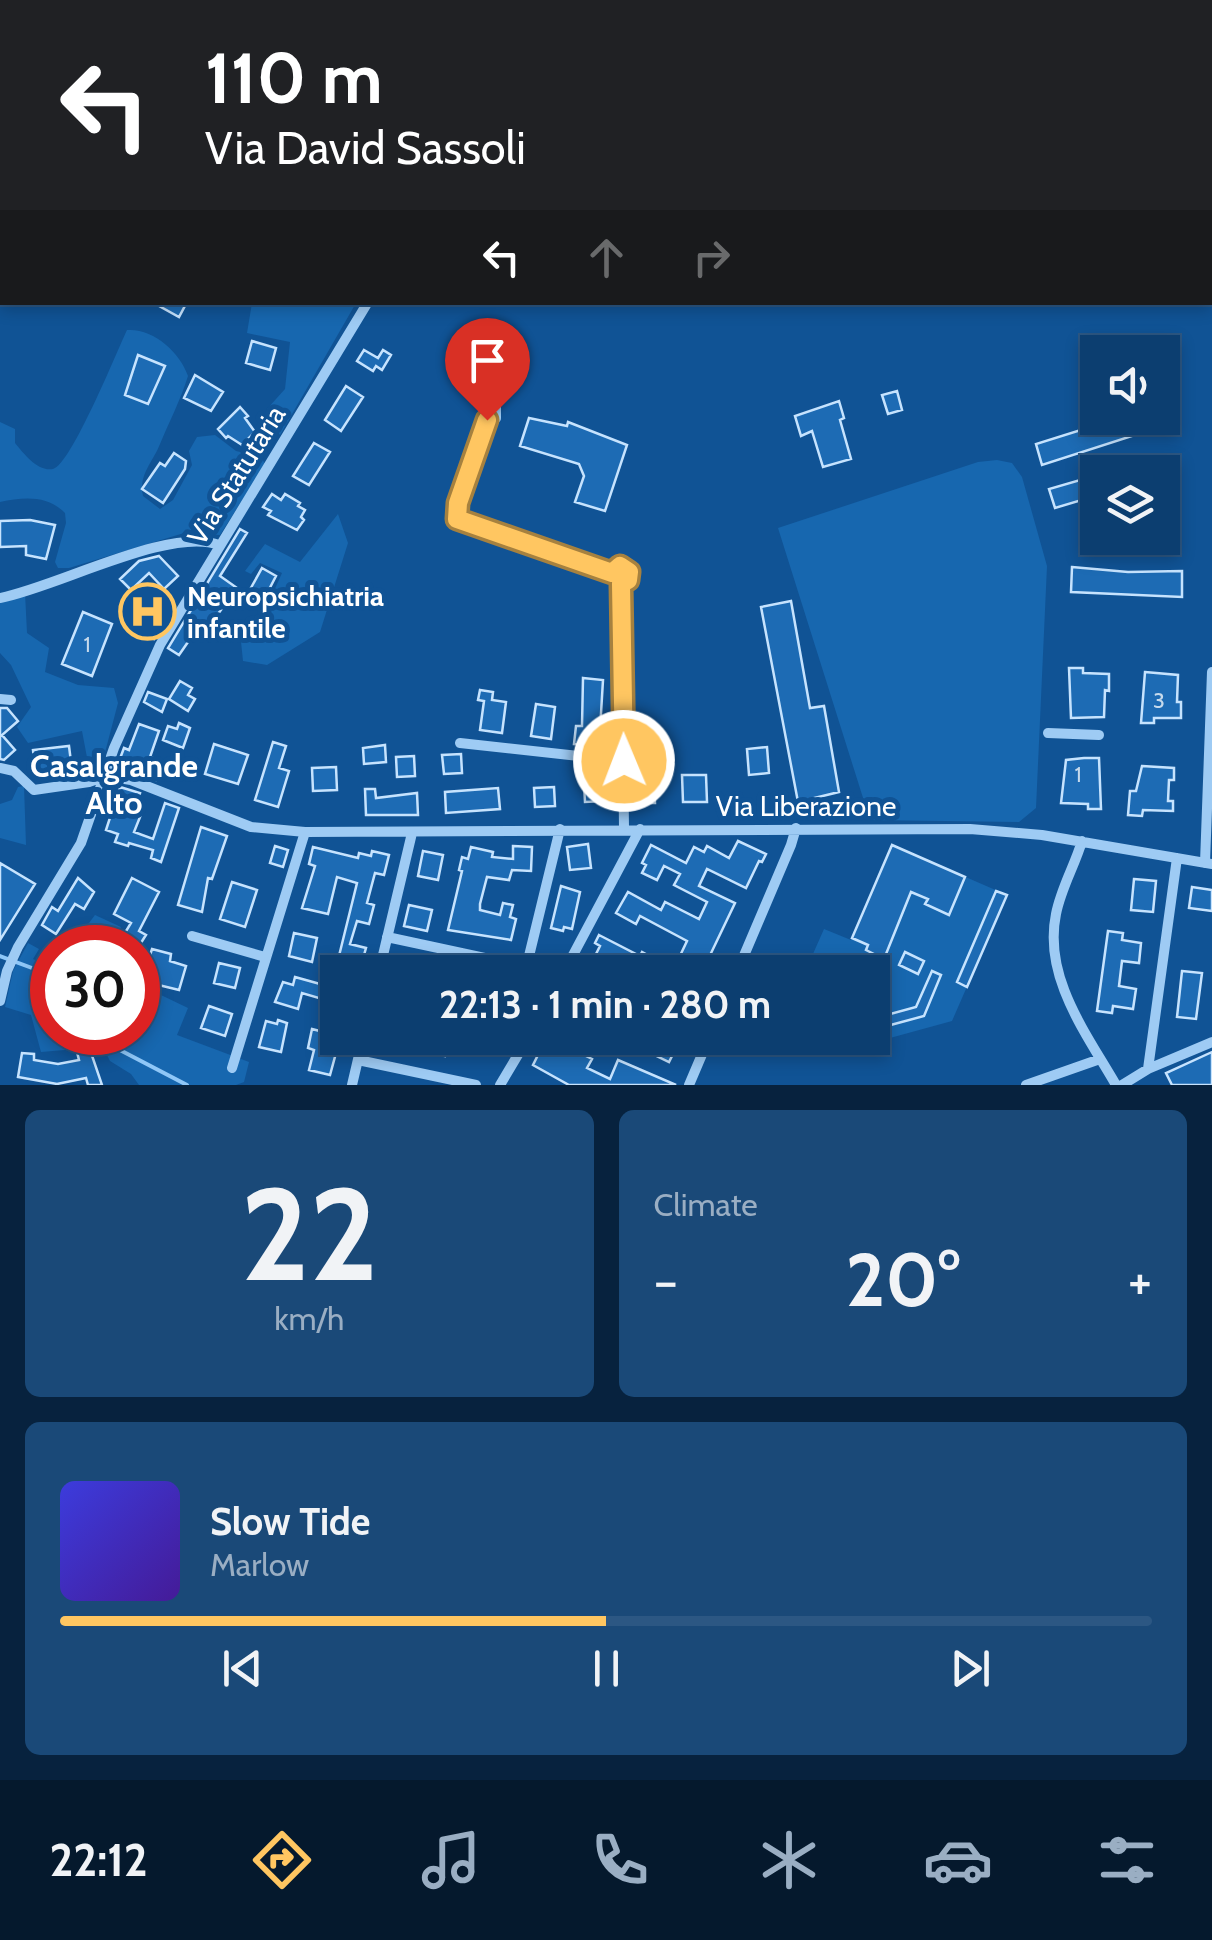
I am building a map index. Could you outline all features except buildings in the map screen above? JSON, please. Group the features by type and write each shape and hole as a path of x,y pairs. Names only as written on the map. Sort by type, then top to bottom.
{"street":[{"name":"Via Statutaria","path":"0,1001 15,952 81,844 114,748 158,648 366,305"},
{"path":"487,420 458,503 457,519 612,573 613,580 621,584 624,828"},
{"path":"0,598 41,588 148,548 205,540 219,545"},
{"path":"1209,863 1212,672"},
{"path":"1048,733 1099,736"},
{"path":"460,743 624,761"},
{"path":"0,768 14,772 34,790 106,776"},
{"name":"Via Liberazione","path":"106,776 130,780 251,827 304,832 970,829 1082,841 1209,863"},
{"path":"743,955 796,828"},
{"path":"573,955 640,829"},
{"path":"388,937 513,964 523,961 528,956 560,830"},
{"path":"232,1068 304,832"},
{"path":"383,955 412,833"},
{"path":"1082,841 1056,910 1054,950 1064,991 1100,1058 1119,1085 1212,1042"},
{"path":"1148,1069 1177,858"},
{"path":"192,936 265,956"},
{"path":"352,1085 359,1055"},
{"path":"500,1085 518,1055"},
{"path":"689,1085 702,1055"},
{"path":"1026,1085 1100,1058"},
{"path":"358,1060 476,1085"}],"shaded area":[{"path":"252,305 355,305 280,435 267,409 285,389 290,342 247,333"},
{"path":"127,330 146,333 164,343 179,358 188,376 144,475 143,496 160,509 173,500 192,465 189,451 197,437 215,435 236,451 261,457 265,464 220,535 184,533 58,568 55,562 65,513 51,503 35,499 0,502 0,422 15,429 15,443 32,461 53,469 82,429"},
{"path":"978,462 1012,463 1022,477 1047,566 1036,808 1019,822 870,820 778,528"},
{"path":"338,514 348,543 320,632 267,665 243,661 240,632 265,611 282,573 260,563 251,574 245,571 265,544 300,562"},
{"path":"25,593 27,633 49,648 45,672 78,685 114,688 118,703 103,760 89,768 82,731 28,743 17,727 31,707 11,665 0,653 0,597"},
{"path":"24,786 26,845 0,838 0,804 12,800 18,787"},
{"path":"892,845 1007,895 952,1021 890,1038 890,955 813,955 824,929 851,940"},
{"path":"95,915 117,925 88,925"},
{"path":"30,944 30,1015 5,1007 13,971"},
{"path":"160,995 188,1008 177,1035 249,1062 244,1082 236,1085 139,1085 131,1074 107,1055 160,1055"}],"waterway":[{"path":"0,956 30,967"},
{"path":"130,1055 187,1085"}],"place":[{"name":"Neuropsichiatria infantile","path":"148,612"}],"district":[{"name":"Casalgrande Alto","path":"114,784"}],"route":[{"path":"487,420 458,503 457,519 612,573 620,566 625,567 630,574 621,584 624,761"}]}
